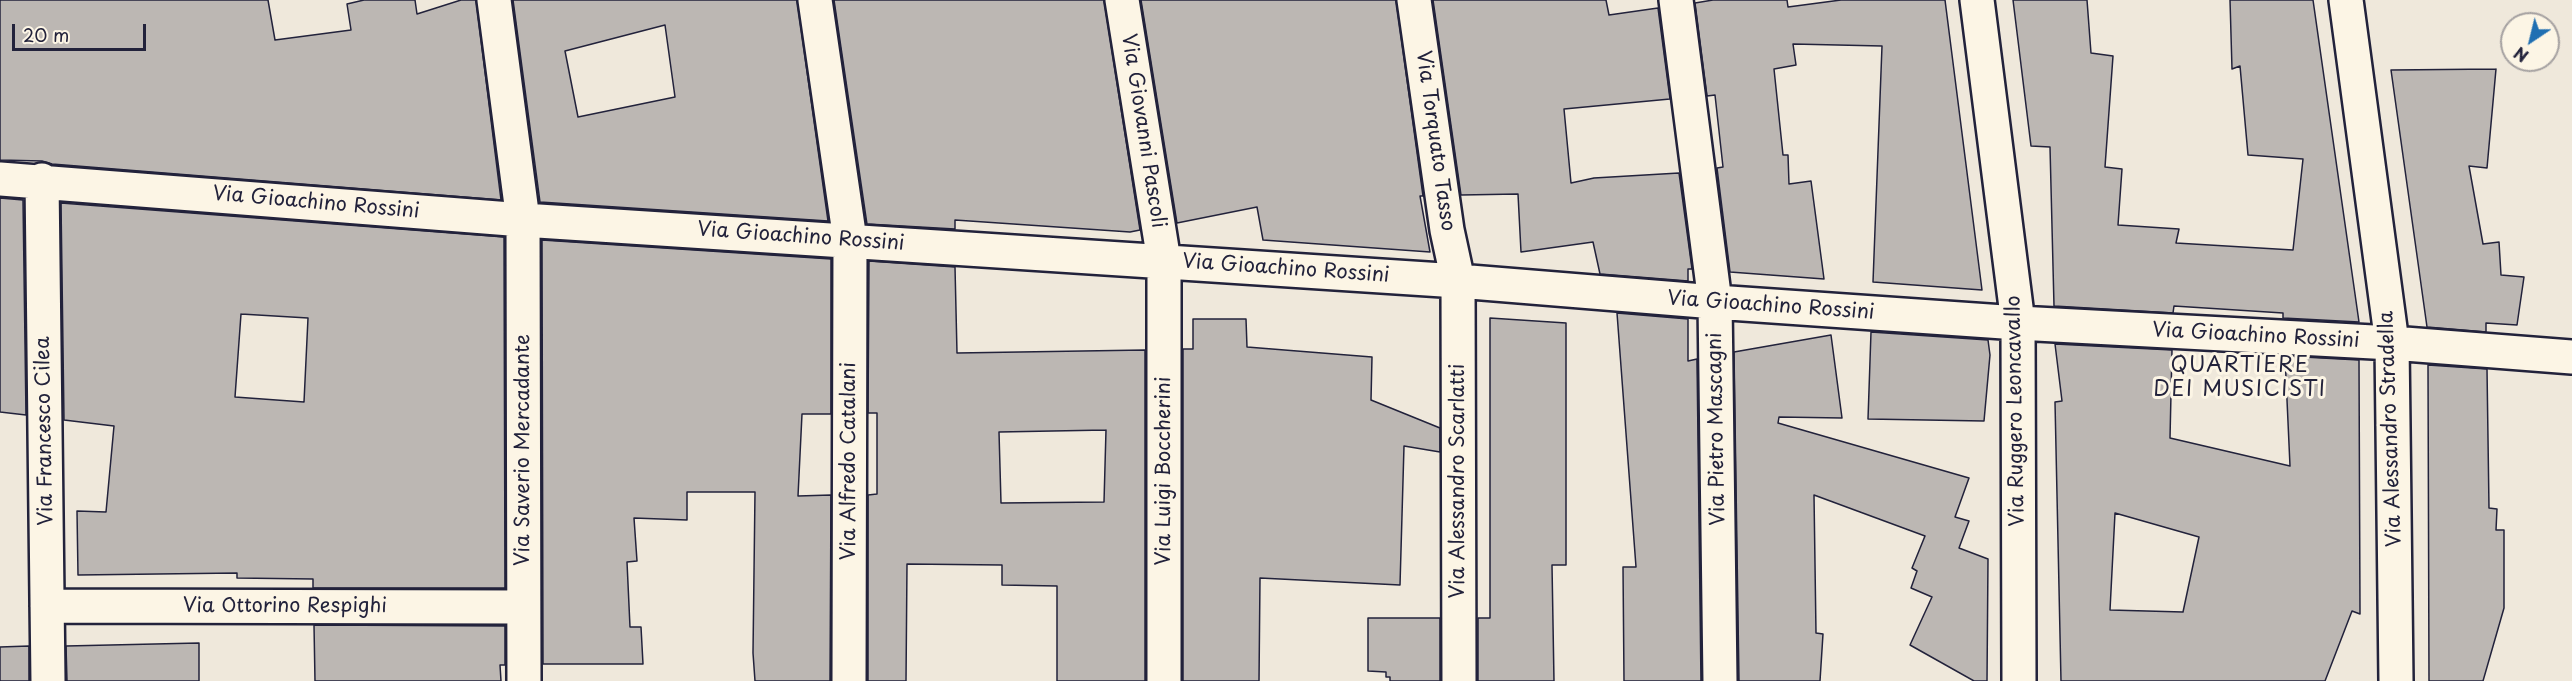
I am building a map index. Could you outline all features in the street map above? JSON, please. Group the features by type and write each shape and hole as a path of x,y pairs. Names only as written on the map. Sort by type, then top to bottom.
{"street":[{"name":"Via Saverio Mercadante","path":"494,0 523,220 524,681"},
{"name":"Via Alfredo Catalani","path":"815,0 850,240 849,681"},
{"name":"Via Giovanni Pascoli","path":"1122,0 1164,261"},
{"name":"Via Torquato Tasso","path":"1414,0 1448,230 1458,281"},
{"name":"Via Pietro Mascagni","path":"1676,0 1715,302 1720,681"},
{"name":"Via Ruggero Leoncavallo","path":"1977,0 2018,323 2019,681"},
{"name":"Via Alessandro Stradella","path":"2346,0 2392,344 2396,681"},
{"name":"Via Gioachino Rossini","path":"0,179 42,180 523,220 1458,281 2018,323 2392,344 2572,357"},
{"name":"Via Francesco Cilea","path":"42,180 48,681"},
{"name":"Via Luigi Boccherini","path":"1164,261 1164,681"},
{"name":"Via Alessandro Scarlatti","path":"1458,281 1459,681"},
{"name":"Via Ottorino Respighi","path":"47,606 523,607"}],"building":[{"path":"0,0 268,0 275,40 351,30 347,4 364,0 415,0 417,14 461,0 476,0 501,200 52,164 42,161 0,160"},
{"path":"513,0 797,0 828,221 540,202","holes":["665,25 675,97 578,117 565,51"]},
{"path":"834,0 1104,0 1140,230 1130,232 955,220 955,229 867,224"},
{"path":"1141,0 1396,0 1423,196 1420,196 1430,252 1263,240 1257,207 1177,223"},
{"path":"1433,0 1606,0 1609,15 1658,8 1670,99 1564,109 1571,183 1594,178 1679,173 1692,269 1688,269 1688,281 1600,274 1593,242 1521,252 1518,194 1461,195"},
{"path":"1713,0 1787,0 1788,7 1841,0 1945,0 1982,290 1873,282 1882,46 1793,44 1796,65 1774,69 1783,155 1788,155 1789,184 1811,181 1824,279 1730,272 1717,168 1723,167 1715,95 1707,96 1695,3"},
{"path":"2013,0 2087,0 2091,53 2113,56 2105,167 2122,169 2118,225 2179,229 2176,243 2293,250 2303,159 2248,155 2240,66 2232,69 2230,0 2313,0 2359,322 2283,318 2283,313 2174,306 2173,313 2054,306 2050,147 2031,146"},
{"path":"2496,69 2487,168 2469,166 2483,244 2499,242 2501,275 2524,277 2517,325 2486,323 2486,332 2427,327 2391,70"},
{"path":"0,198 23,200 26,415 0,412"},
{"path":"61,203 504,237 505,588 313,588 313,579 237,578 237,573 78,575 77,511 106,512 114,426 64,420","holes":["241,314 308,318 304,402 235,397"]},
{"path":"542,240 831,259 831,414 802,414 798,496 831,495 830,681 755,681 753,653 755,492 687,492 687,520 634,518 637,561 627,562 630,627 641,627 643,664 543,664"},
{"path":"869,261 955,267 957,353 1145,350 1145,681 1057,681 1057,586 1002,585 1002,565 907,564 906,681 868,681 868,495 877,494 877,413 868,413","holes":["1106,430 1104,502 1001,503 999,432"]},
{"path":"1617,313 1688,319 1688,361 1697,359 1701,681 1624,681 1623,567 1636,567"},
{"path":"1490,318 1566,323 1566,565 1552,565 1554,681 1478,681 1478,618 1490,618"},
{"path":"1193,319 1246,319 1247,347 1372,357 1371,400 1440,428 1440,452 1404,446 1400,585 1260,578 1259,681 1183,681 1183,349 1193,349"},
{"path":"1871,332 1988,340 1990,355 1984,421 1868,419"},
{"path":"1831,335 1842,418 1779,417 1778,423 1969,478 1955,517 1969,521 1959,548 1988,559 1987,681 1974,681 1910,645 1932,597 1911,588 1917,571 1912,568 1925,536 1814,495 1816,633 1823,634 1820,681 1739,681 1734,352"},
{"path":"2055,344 2172,350 2170,438 2290,466 2285,356 2359,360 2360,614 2352,611 2325,681 2061,681 2055,402 2062,401","holes":["2115,513 2199,537 2183,612 2110,610"]},
{"path":"2428,365 2487,369 2489,508 2497,509 2496,530 2504,530 2504,608 2483,681 2429,681"},
{"path":"1368,618 1440,618 1440,681 1390,681 1390,677 1386,677 1386,672 1368,671"},
{"path":"314,625 505,626 505,665 500,665 501,681 315,681"},
{"path":"199,643 199,681 67,681 66,646"},
{"path":"29,646 29,681 0,681 0,647"}],"district":[{"name":"QUARTIERE DEI MUSICISTI","path":"2240,378"}]}
